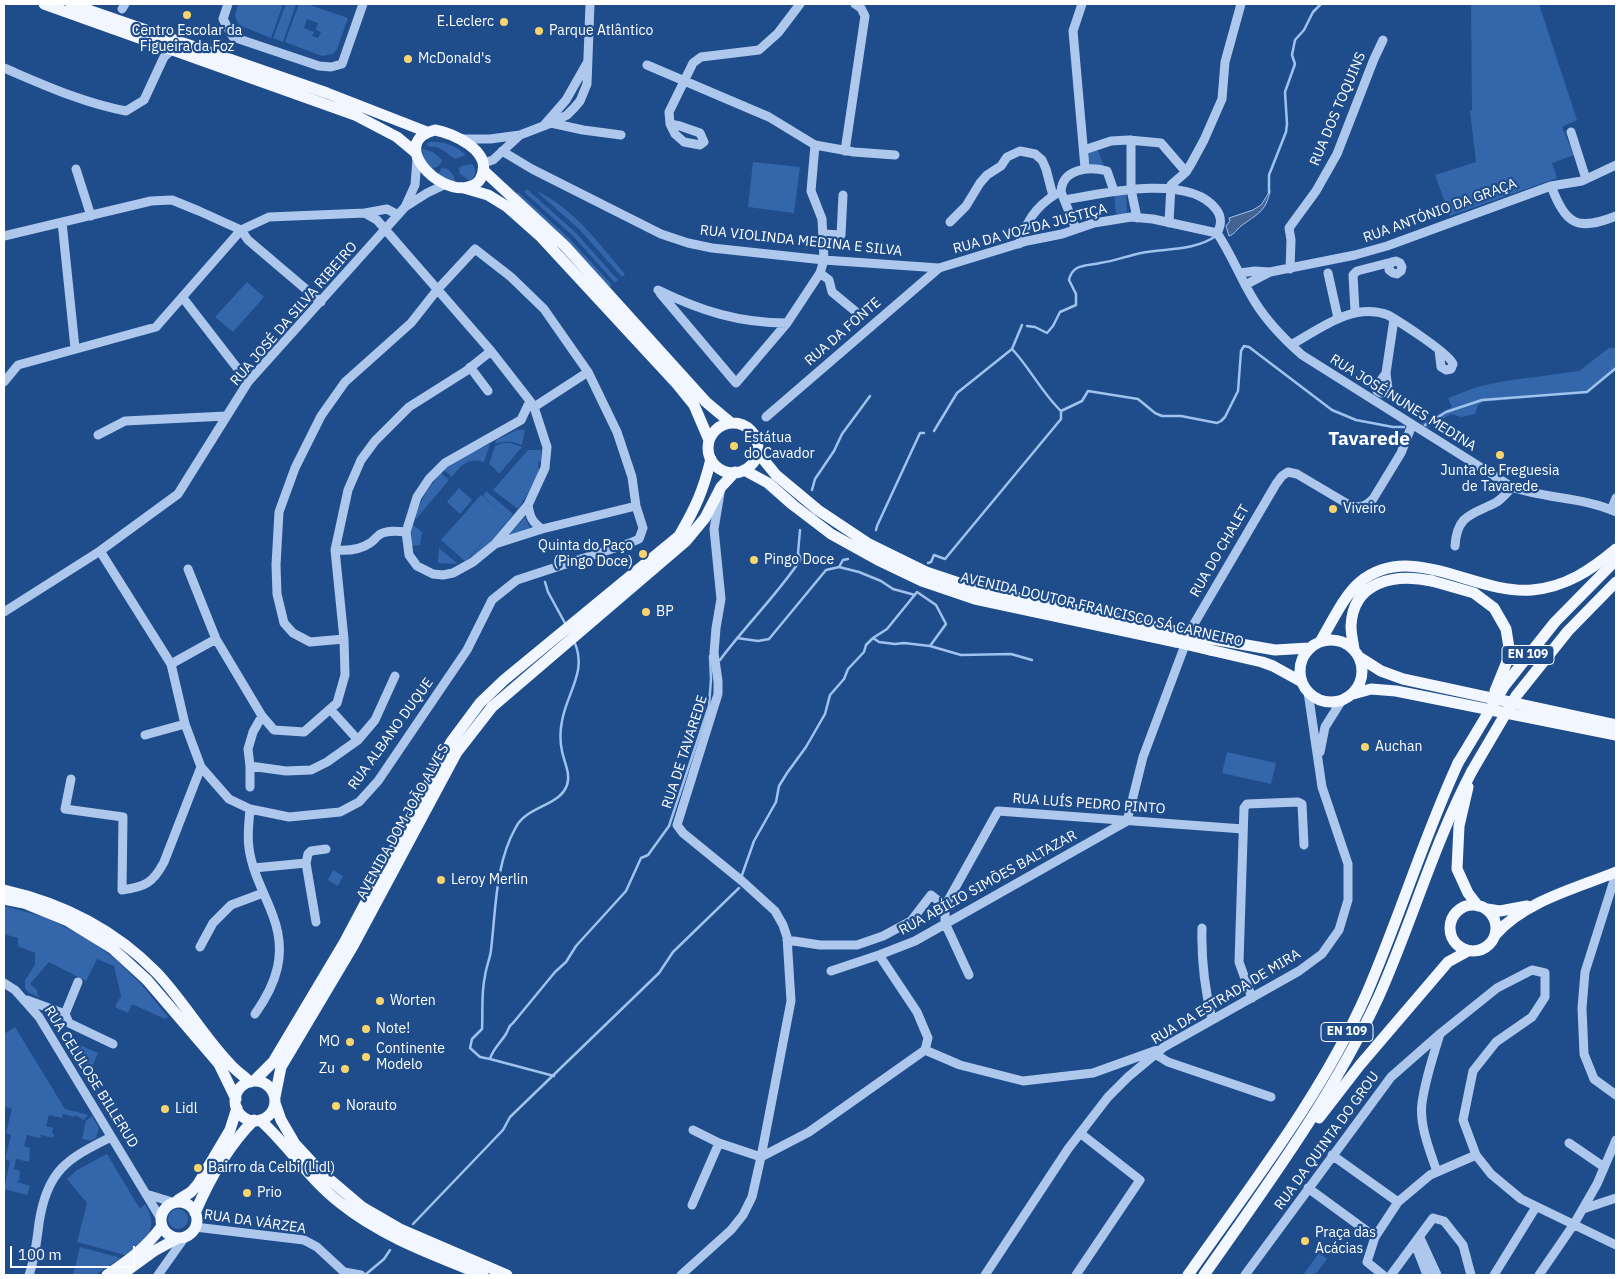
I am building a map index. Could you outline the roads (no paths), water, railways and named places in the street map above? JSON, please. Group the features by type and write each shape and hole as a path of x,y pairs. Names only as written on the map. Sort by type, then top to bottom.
{"main road":[{"path":"44,4 360,117 397,137 416,156 429,174 437,180 488,196 506,206 541,236 677,384 694,405 709,440"},
{"path":"71,4 326,93 427,132"},
{"path":"416,156 417,144 427,132 435,130 462,139 477,153 483,166 557,238 706,402 731,423"},
{"path":"464,188 478,182 483,175 483,166"},
{"path":"731,423 740,424 748,428 757,441 756,458 751,465 740,471 721,469 711,459 708,446 709,440 717,428 731,423"},
{"name":"AVENIDA DOUTOR FRANCISCO SÁ CARNEIRO","path":"758,449 763,459 776,475 818,510 869,544 926,572 977,589 1178,637"},
{"name":"AVENIDA DOM JOÃO ALVES","path":"252,1081 273,1062 344,943 451,742 480,704 504,680 679,536 695,510 704,489 711,459"},
{"name":"AVENIDA DOUTOR FRANCISCO SÁ CARNEIRO","path":"740,471 768,482 793,505 832,534 878,560 922,581 975,599 1211,644 1275,650 1309,648"},
{"name":"AVENIDA DOM JOÃO ALVES","path":"275,1100 281,1067 353,946 457,752 492,707 686,541 705,518 721,487 740,471"},
{"path":"1320,642 1348,594 1366,577 1384,569 1397,566 1433,576 1498,587 1531,590 1561,584 1592,569 1616,550"},
{"name":"EN 109","path":"1188,1275 1311,1097 1335,1056 1365,995 1441,799 1458,763 1478,728 1505,685 1555,622 1616,560"},
{"path":"1352,694 1359,686 1362,676 1362,666 1356,653 1351,626 1357,601 1374,586 1395,578 1433,576 1474,593 1494,608 1506,629 1510,654 1478,728"},
{"name":"EN 109","path":"1204,1275 1290,1151 1341,1069 1379,996 1455,803 1516,696 1568,631 1616,582"},
{"path":"1616,725 1402,679 1381,671 1338,640 1320,642 1309,648 1300,664 1302,682 1308,692 1315,698 1324,701 1342,700 1352,694 1371,689 1396,691 1616,736"},
{"name":"AVENIDA DOUTOR FRANCISCO SÁ CARNEIRO","path":"1211,644 1273,666 1302,682"},
{"path":"1472,771 1459,826 1457,869 1468,893 1482,908 1493,916 1496,924 1496,934"},
{"path":"1534,905 1500,911 1469,905 1460,909 1450,923 1453,941 1468,951 1477,952 1486,948 1492,942 1505,923 1534,905 1616,873"},
{"path":"4,890 26,895 72,911 118,939 156,972 230,1065 252,1081 270,1087 281,1120 296,1144 322,1173 362,1207 400,1230 507,1275"},
{"path":"4,899 24,903 68,921 112,948 147,980 219,1064 236,1103 244,1116 257,1120 276,1135 311,1176 339,1202 370,1225 401,1241 483,1275"},
{"path":"1290,1151 1448,962 1468,951"},
{"path":"107,1275 132,1259 149,1244 161,1223 162,1212 175,1201 191,1192 198,1184 230,1130 240,1088 252,1081"},
{"path":"195,1214 204,1192 238,1136 257,1120 270,1114 275,1100"},
{"path":"121,1275 154,1251 191,1233 197,1220 192,1208 175,1201"},
{"path":"161,1223 166,1232 171,1236 182,1237"}],"street":[{"path":"228,4 223,19 233,37 319,66 331,67 342,64 364,4"},
{"path":"548,124 566,100 588,63 590,4"},
{"path":"670,124 668,112 694,62 701,57 758,50 778,33 800,4"},
{"path":"845,151 865,16 861,8 855,4"},
{"path":"1082,4 1073,31 1085,168"},
{"path":"1169,223 1170,188 1175,180 1186,172 1204,140 1222,99 1225,62 1241,4"},
{"name":"RUA DOS TOQUINS","path":"1290,269 1290,228 1316,191 1337,154 1383,40"},
{"path":"4,68 59,92 103,107 126,111 144,100 164,58 173,49"},
{"path":"648,65 769,117 815,145 845,151 895,155"},
{"path":"462,139 520,135 548,124 621,135"},
{"path":"1570,132 1586,179"},
{"path":"483,166 493,160 520,135"},
{"path":"1084,150 1112,141 1132,140 1161,143 1186,172"},
{"path":"1132,140 1131,189 1137,218"},
{"path":"787,323 769,323 729,317 691,306 658,290 736,383 787,323 820,273 824,260 822,219 811,191 815,145"},
{"name":"RUA VIOLINDA MEDINA E SILVA","path":"502,151 532,169 661,234 688,243 712,248 824,260 939,268"},
{"path":"950,222 966,206 987,175 1001,166 1007,157 1020,151 1035,154 1042,160 1076,229"},
{"name":"RUA JOSÉ DA SILVA RIBEIRO","path":"405,207 415,185 416,156"},
{"name":"RUA ANTÓNIO DA GRAÇA","path":"1240,273 1290,269 1387,246 1551,186 1586,179 1616,165"},
{"path":"1060,196 1061,185 1067,176 1085,168 1107,171 1114,191"},
{"path":"76,169 90,216"},
{"name":"RUA JOSÉ DA SILVA RIBEIRO","path":"4,612 100,550 178,494 248,382 405,207 446,184"},
{"path":"1551,186 1565,215 1575,221 1584,224 1596,224 1616,216"},
{"path":"1019,244 1024,229 1036,209 1060,196 1131,189 1170,188 1194,194 1212,204 1218,211 1221,221 1217,233"},
{"path":"823,234 841,235 843,195"},
{"path":"4,236 150,201 172,200 241,230 248,240 321,302"},
{"path":"4,382 18,365 156,327 241,230 269,217 365,213 388,209 398,215"},
{"path":"365,213 377,220 491,351 532,404 548,447 545,468 528,505 495,544 472,562 443,575 433,574 417,566 409,555 406,532 417,497 429,479 445,463 521,420 532,404 588,372"},
{"name":"RUA DA VOZ DA JUSTIÇA","path":"939,268 1019,244 1062,234 1094,223 1137,218 1217,233"},
{"path":"62,222 75,348"},
{"name":"RUA JOSÉ NUNES MEDINA","path":"1217,233 1229,251 1255,303 1278,333 1302,355 1512,487 1541,496 1595,504 1614,511"},
{"path":"344,640 310,642 293,633 284,623 277,594 276,565 279,512 295,468 321,416 345,382 411,323 437,290 475,249 511,277 544,309 588,372 617,432 632,477 636,506 542,529 495,544"},
{"path":"1355,312 1353,275 1357,271 1392,262"},
{"name":"RUA DA FONTE","path":"766,417 939,268"},
{"name":"RUA ANTÓNIO DA GRAÇA","path":"1245,284 1270,272"},
{"path":"820,273 829,280 832,292 855,311"},
{"path":"1328,273 1338,318"},
{"path":"183,298 248,382"},
{"path":"1290,345 1338,318 1355,312 1382,312 1439,350"},
{"path":"1386,373 1394,319"},
{"path":"188,569 216,639 262,716 274,730 304,732 337,703 345,676 344,640 335,550 348,490 361,460 375,441 409,408 491,351"},
{"path":"470,367 488,391"},
{"path":"98,435 125,422 226,416"},
{"name":"RUA DO CHALET","path":"1127,821 1143,757 1191,629 1276,484 1288,472 1297,474 1351,506 1360,507 1368,504 1401,453 1412,425"},
{"name":"RUA DE TAVAREDE","path":"721,487 714,529 721,599 714,653 718,694 677,825 683,833 742,881 775,912 783,925 787,940 791,1001 762,1157"},
{"path":"1456,546 1458,527 1463,519 1497,502 1512,487"},
{"path":"1614,511 1616,498"},
{"path":"528,505 530,516 534,523 542,529"},
{"name":"RUA ALBANO DUQUE","path":"100,550 171,664 185,724 201,766 229,799 250,809 289,817 340,812 360,802 378,781 467,650 492,600 517,580 638,539 643,528 636,506"},
{"path":"335,550 349,550 366,546 382,533 389,531 406,532"},
{"path":"171,664 216,639"},
{"path":"250,766 286,771 312,770 327,762 358,740 374,720 395,676"},
{"name":"RUA DA ESTRADA DE MIRA","path":"985,1275 1068,1149 1108,1097 1128,1077 1164,1047 1299,971 1322,954 1338,930 1348,900 1348,864 1322,786 1308,692"},
{"name":"RUA DA ESTRADA DE MIRA","path":"1318,760 1325,727 1342,700"},
{"path":"330,709 358,740"},
{"path":"250,787 248,748 253,732 262,716"},
{"path":"145,735 185,724"},
{"path":"71,779 65,809 124,817 122,890 135,888 148,883 156,877 164,862 201,766"},
{"path":"1252,998 1239,962 1244,808 1247,804 1298,802 1302,804 1304,845"},
{"path":"250,809 249,847 254,868 274,917 280,943 278,969 268,996 255,1014"},
{"name":"RUA LUÍS PEDRO PINTO","path":"945,923 945,906 998,811 1243,829"},
{"name":"RUA ABÍLIO SIMÕES BALTAZAR","path":"831,971 915,941 1127,821"},
{"path":"316,922 306,863 308,854 311,851 326,849"},
{"path":"254,868 306,863"},
{"path":"1616,873 1585,972 1582,1008 1584,1054 1594,1079 1616,1095"},
{"path":"200,948 213,923 231,905 263,893"},
{"path":"787,940 820,945 857,945 883,936 911,921 931,895 945,906"},
{"path":"945,923 969,975"},
{"path":"1202,928 1201,952 1204,990 1212,1020"},
{"path":"693,1130 719,1143 762,1157 809,1132 925,1050 928,1038 917,1012 879,955"},
{"name":"RUA DA QUINTA DO GROU","path":"1245,1275 1391,1077 1441,1033 1497,988 1532,970 1545,973 1545,997 1532,1017 1496,1042 1473,1071 1463,1120 1476,1155"},
{"path":"64,1014 78,982"},
{"name":"RUA CELULOSE BILLERUD","path":"4,983 15,990 39,1017 146,1194 161,1223"},
{"path":"24,999 64,1014 69,1023 113,1044"},
{"path":"1437,1172 1425,1136 1421,1104 1432,1058 1441,1033"},
{"path":"925,1050 960,1065 1023,1081 1093,1073 1164,1047"},
{"path":"1155,1054 1168,1062 1271,1096"},
{"path":"1076,1275 1140,1180 1080,1133"},
{"path":"29,1275 36,1249 46,1191 50,1183 57,1173 73,1158 111,1137"},
{"path":"1539,1275 1583,1209 1616,1140"},
{"path":"692,1205 719,1143"},
{"path":"1569,1143 1604,1167"},
{"path":"1332,1155 1398,1202"},
{"path":"1383,1275 1367,1262 1375,1237 1398,1202 1430,1175 1476,1155 1490,1174 1520,1199 1616,1245"},
{"path":"683,1275 731,1230 743,1215 752,1196 762,1157"},
{"path":"1308,1188 1375,1237"},
{"path":"146,1194 175,1201"},
{"path":"1583,1209 1616,1198"},
{"path":"1494,1275 1536,1207"},
{"path":"1391,1275 1434,1218 1444,1221 1463,1245 1471,1275"},
{"name":"RUA DA VÁRZEA","path":"195,1227 304,1240 317,1247 344,1272 361,1275"},
{"path":"158,1275 182,1237"},
{"path":"1417,1241 1427,1275"},
{"path":"1417,1241 1437,1275"}],"waterway":[{"path":"1269,193 1269,175 1286,132 1285,92 1295,64 1292,55 1295,40 1304,30 1313,12 1321,4"},
{"path":"1027,326 1035,327 1047,333 1060,312 1076,305 1076,294 1069,280 1077,268 1141,253 1189,247 1216,236"},
{"path":"928,563 931,562 934,555 945,559 1061,419 1061,411 1012,349 1022,325"},
{"path":"1061,411 1082,401 1088,391 1138,399 1155,413 1162,416 1181,416 1217,423 1225,417 1238,391 1241,351 1244,346 1249,347 1332,410 1356,420 1393,427 1404,427"},
{"path":"934,431 957,393 1012,349"},
{"path":"1425,425 1446,412 1482,400 1587,392 1616,368"},
{"path":"812,490 815,479 834,451 842,434 870,396"},
{"path":"876,530 920,433 924,433"},
{"path":"720,660 801,559 798,553 800,530"},
{"path":"839,567 843,560 848,559"},
{"path":"737,638 758,641 769,639 826,570 839,567 859,572 881,581 893,589 915,595"},
{"path":"545,582 548,592 566,625"},
{"path":"742,875 754,841 776,802 779,786 806,747 825,714 830,695 844,679 848,669 864,652 866,645 887,629 917,592 936,605 946,624 930,646"},
{"path":"873,638 879,642 930,646 961,655 1011,654 1032,660"},
{"path":"490,1059 480,1057 470,1048 472,1039 482,1029 483,989 491,950 500,871 509,841 521,820 558,797 567,785 568,772 561,748 561,733 565,710 578,672 578,652 574,641"},
{"path":"554,1076 490,1059 510,1025 555,972 566,962 576,946 626,891 641,858 648,855 669,826 709,706 710,656"},
{"path":"413,1224 503,1130 510,1117 659,973 673,952 739,888"},
{"path":"365,1275 384,1259 390,1250"}],"place":[{"name":"Centro Escolar da Figueira da Foz","path":"187,15"},
{"name":"E.Leclerc","path":"504,22"},
{"name":"Parque Atlântico","path":"539,31"},
{"name":"McDonald's","path":"408,59"},
{"name":"Estátua do Cavador","path":"734,446"},
{"name":"Junta de Freguesia de Tavarede","path":"1500,455"},
{"name":"Viveiro","path":"1333,509"},
{"name":"Quinta do Paço (Pingo Doce)","path":"643,554"},
{"name":"Pingo Doce","path":"754,560"},
{"name":"BP","path":"646,612"},
{"name":"Auchan","path":"1365,747"},
{"name":"Leroy Merlin","path":"441,880"},
{"name":"Worten","path":"380,1001"},
{"name":"Note!","path":"366,1029"},
{"name":"MO","path":"350,1042"},
{"name":"Continente Modelo","path":"366,1057"},
{"name":"Zu","path":"345,1069"},
{"name":"Norauto","path":"336,1106"},
{"name":"Lidl","path":"165,1109"},
{"name":"Bairro da Celbi (Lidl)","path":"198,1168"},
{"name":"Prio","path":"247,1193"},
{"name":"Praça das Acácias","path":"1305,1241"}],"district":[{"name":"Tavarede","path":"1369,440"}]}
